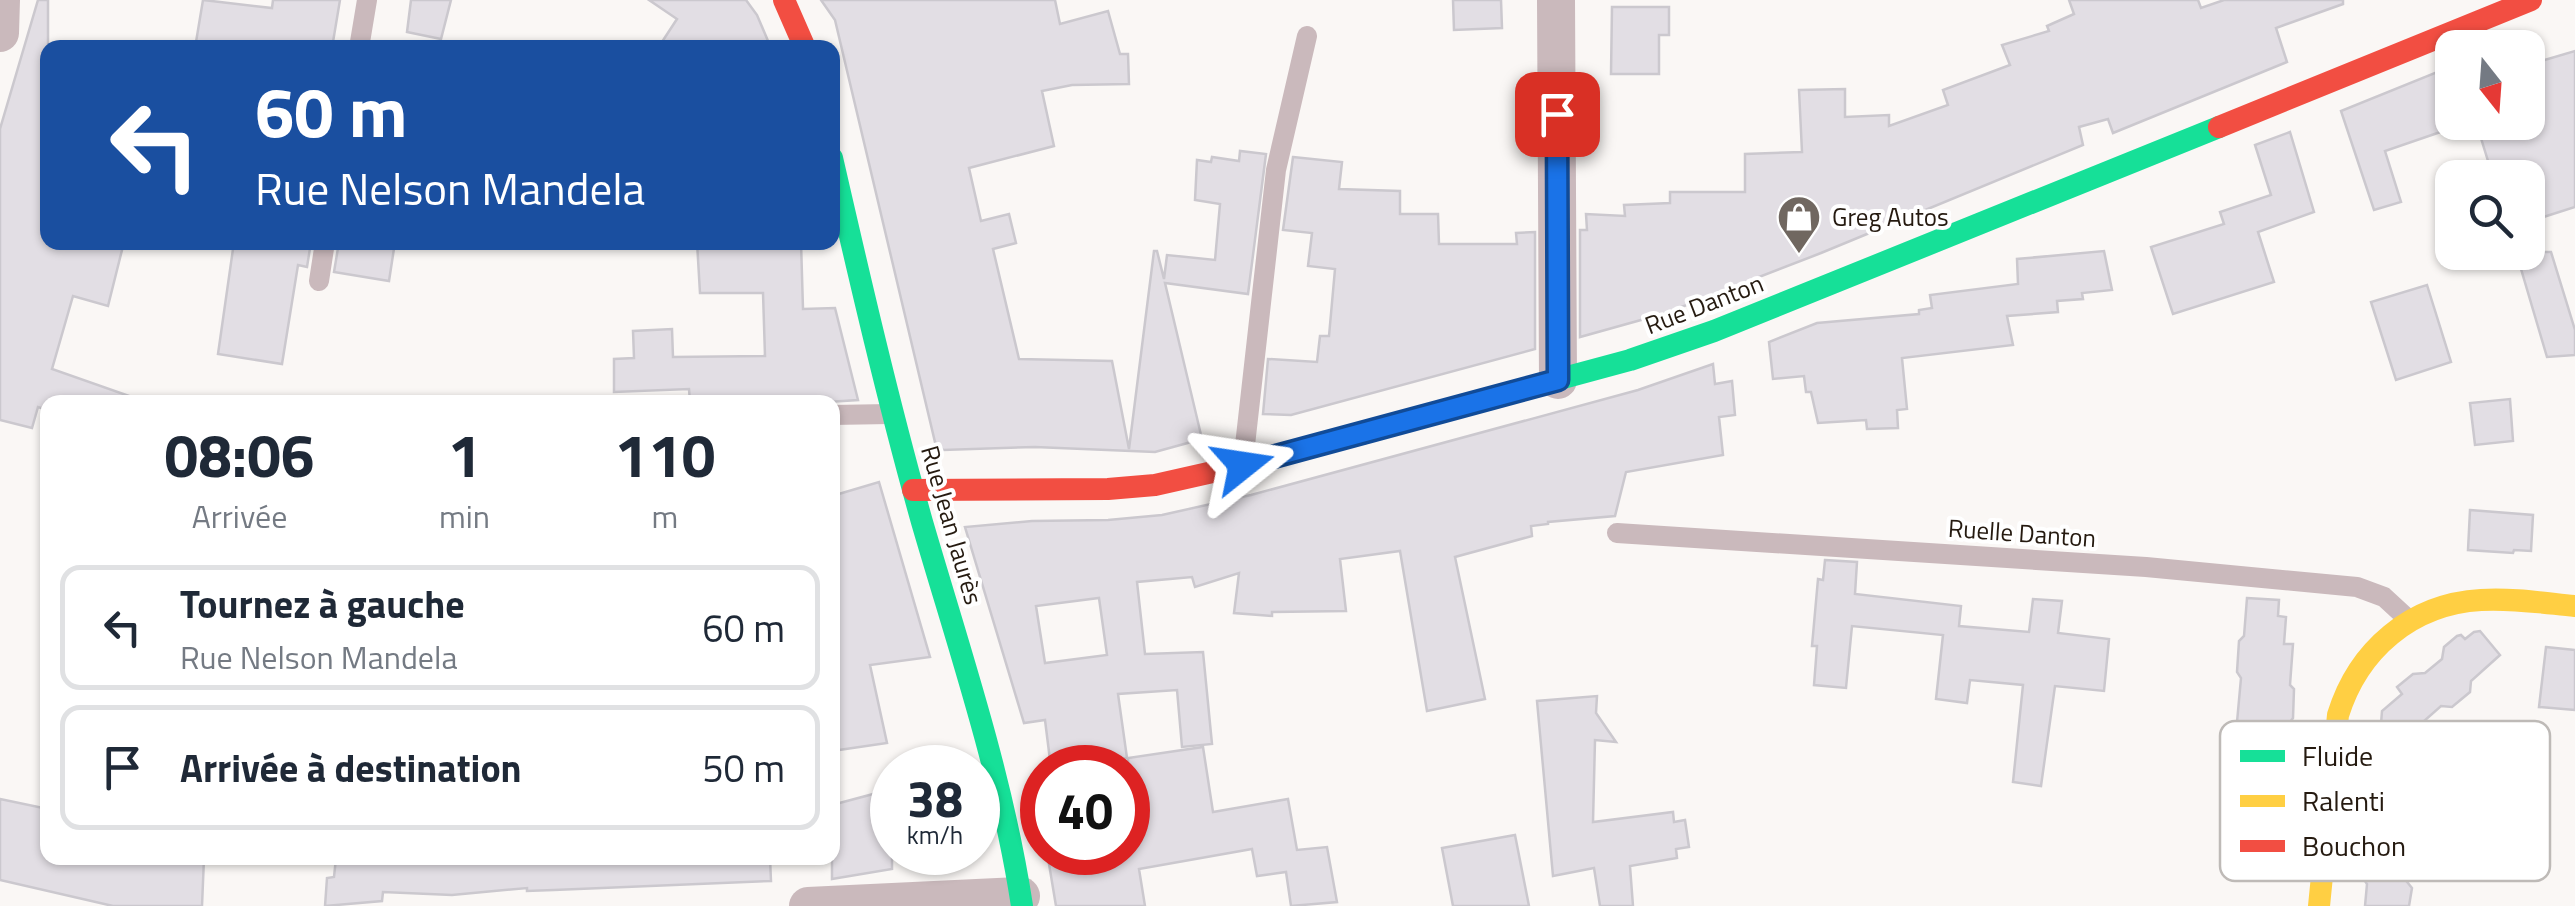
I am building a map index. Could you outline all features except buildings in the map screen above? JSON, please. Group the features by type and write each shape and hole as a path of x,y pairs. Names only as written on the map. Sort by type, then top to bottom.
{"street":[{"path":"0,34 1,0"},
{"path":"784,0 802,40"},
{"path":"1556,0 1558,380"},
{"name":"Rue Danton","path":"914,490 1133,488 1178,481 1630,360 1714,331 2532,0"},
{"name":"Rue Jean Jaurès","path":"840,192 892,414 1000,788 1022,901"},
{"path":"2337,721 2353,674 2363,660 2411,621 2470,600 2575,606"},
{"path":"2319,906 2321,881"},
{"path":"808,906 1022,901"}],"lane":[{"path":"360,40 367,0"},
{"path":"1243,465 1276,170 1307,36"},
{"path":"319,282 324,250"},
{"path":"840,415 892,414"},
{"name":"Ruelle Danton","path":"1618,533 2146,567 2356,587 2384,597 2411,621"}],"traffic: fast":[{"path":"1226,469 1630,360 1714,331 2219,127"},
{"path":"840,192 910,477 991,760 1022,906"}],"traffic: slow":[{"path":"2337,721 2359,670 2374,651 2410,621 2456,603 2481,600 2575,606"},
{"path":"2319,906 2321,881"}],"traffic: jam":[{"path":"784,0 802,40"},
{"path":"2219,127 2531,0"},
{"path":"913,490 1108,489 1155,485 1226,469"}],"place":[{"name":"Greg Autos","path":"1799,255"}],"route":[{"path":"1243,465 1558,380 1557,114"}]}
